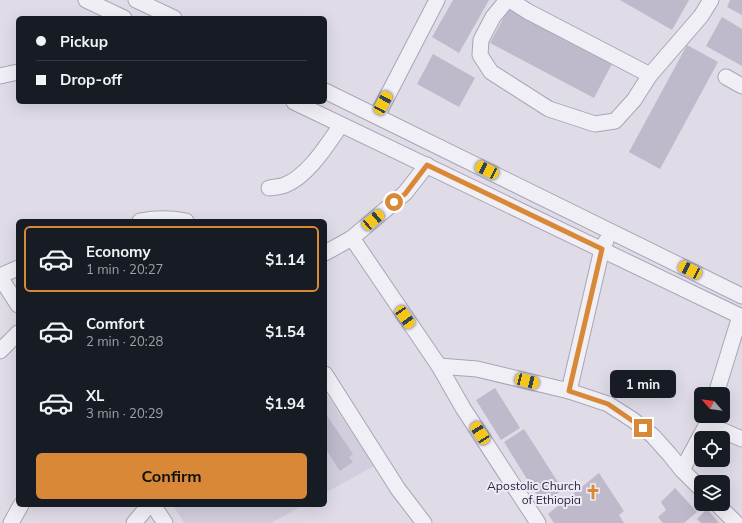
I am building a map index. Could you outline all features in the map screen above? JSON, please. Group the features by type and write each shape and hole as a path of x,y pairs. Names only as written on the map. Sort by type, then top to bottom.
{"street":[{"path":"86,0 120,16"},
{"path":"136,0 170,16"},
{"path":"377,116 437,0"},
{"path":"650,75 608,52 539,18 508,0 493,17 481,40 480,55 491,72 549,109 595,124 615,121 634,100 650,75 701,16 711,0"},
{"path":"0,76 16,72"},
{"path":"726,78 742,86"},
{"path":"327,92 742,296"},
{"path":"298,104 741,317 718,387"},
{"path":"269,188 284,185 294,180 325,149 341,125"},
{"path":"327,252 352,238 405,194 427,165"},
{"path":"151,219 176,219"},
{"path":"569,391 602,249 611,231"},
{"path":"352,238 439,366 463,408 538,523"},
{"path":"16,269 0,277 16,302"},
{"path":"0,351 16,336"},
{"path":"439,366 477,369 569,391 608,404 633,420 652,436 694,482"},
{"path":"327,377 398,489 424,523"},
{"path":"682,470 706,423"},
{"path":"713,423 742,439"},
{"path":"11,523 20,507"},
{"path":"134,523 147,507"},
{"path":"154,507 165,523"},
{"path":"724,511 736,523"}],"shaded area":[{"path":"327,395 374,466 327,492"},
{"path":"174,507 299,507 271,523 184,523"}],"building":[{"path":"453,0 489,0 459,53 432,37"},
{"path":"620,0 689,0 672,30"},
{"path":"730,0 742,0 742,15 727,7"},
{"path":"509,8 613,62 594,98 490,43"},
{"path":"722,17 742,29 742,66 706,46"},
{"path":"687,45 718,62 660,169 629,152"},
{"path":"433,54 475,78 459,107 417,84"},
{"path":"495,388 520,428 501,440 476,400"},
{"path":"327,416 353,454 349,457 353,462 340,471 327,451"},
{"path":"524,429 563,490 542,503 504,442"},
{"name":"Apostolic Church of Ethiopia","path":"599,473 624,511 619,515 624,523 554,523 548,514"},
{"path":"675,488 694,509 694,511 697,512 684,523 663,523 658,517 666,510 661,502"},
{"path":"705,511 709,511 719,523 701,523 697,519"}],"place":[{"name":"Apostolic Church of Ethiopia","path":"593,492"}],"route":[{"path":"394,202 405,194 427,165 602,249 569,391 608,404 643,428"}]}
